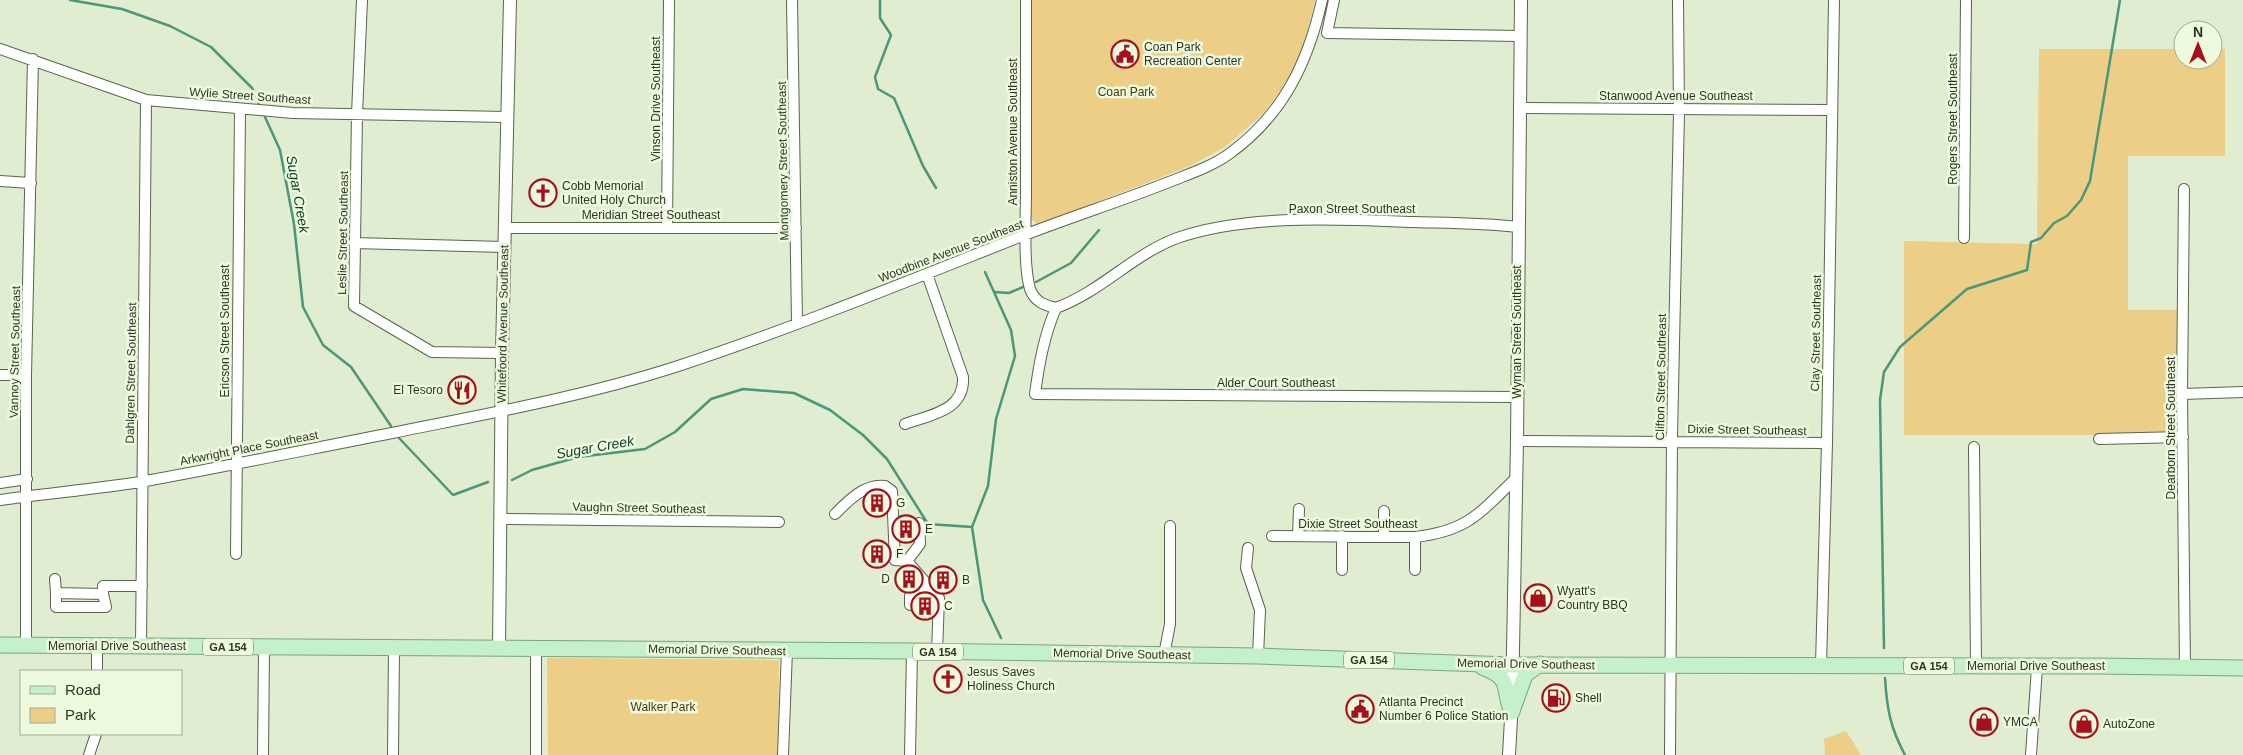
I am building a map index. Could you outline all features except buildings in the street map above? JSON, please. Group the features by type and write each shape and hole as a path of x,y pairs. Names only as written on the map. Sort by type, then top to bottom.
{"main road":[{"name":"Memorial Drive Southeast","path":"0,645 912,651 1258,656 1511,665 2243,668"},
{"path":"1471,663 1500,675 1508,690 1512,712"},
{"path":"1512,712 1526,675 1540,664"}],"street":[{"name":"Leslie Street Southeast","path":"362,0 357,114 354,306 432,352 502,353"},
{"name":"Whitefoord Avenue Southeast","path":"499,647 501,411 510,0"},
{"name":"Vinson Drive Southeast","path":"667,228 669,0"},
{"name":"Montgomery Street Southeast","path":"792,0 797,322"},
{"name":"Anniston Avenue Southeast","path":"1026,0 1026,235 1030,289 1041,303 1056,308"},
{"name":"Woodbine Avenue Southeast","path":"501,411 577,394 670,368 927,274 1202,169 1228,154 1253,133 1282,100 1300,70 1310,47 1322,0"},
{"path":"1334,0 1327,33 1520,36"},
{"name":"Wyman Street Southeast","path":"1509,755 1512,712 1511,665 1517,441 1521,0"},
{"name":"Clifton Street Southeast","path":"1670,755 1672,441 1679,108 1678,0"},
{"name":"Clay Street Southeast","path":"1821,665 1827,443 1834,0"},
{"name":"Rogers Street Southeast","path":"1964,238 1966,0"},
{"name":"Wylie Street Southeast","path":"0,49 146,100 293,113 507,117"},
{"name":"Vannoy Street Southeast","path":"26,646 26,375 33,59"},
{"name":"Dahlgren Street Southeast","path":"141,646 146,100"},
{"name":"Stanwood Avenue Southeast","path":"1519,108 1832,110"},
{"name":"Ericson Street Southeast","path":"236,554 240,109"},
{"path":"0,181 31,183"},
{"name":"Dearborn Street Southeast","path":"2184,189 2182,394 2185,667"},
{"name":"Paxon Street Southeast","path":"1056,308 1087,294 1125,266 1162,244 1200,232 1221,228 1297,220 1335,219 1518,227"},
{"name":"Meridian Street Southeast","path":"505,228 796,228"},
{"path":"354,243 504,247"},
{"path":"905,424 953,405 962,392 963,377 927,274"},
{"name":"Alder Court Southeast","path":"1056,308 1047,330 1038,367 1035,394 1516,397"},
{"path":"0,375 26,375"},
{"path":"2182,394 2243,392"},
{"name":"Arkwright Place Southeast","path":"0,500 143,482 501,411"},
{"path":"2099,439 2183,437"},
{"name":"Dixie Street Southeast","path":"1517,441 1827,443"},
{"path":"1974,447 1976,666"},
{"path":"0,483 27,479"},
{"name":"Dixie Street Southeast","path":"1272,536 1415,538 1434,535 1463,524 1479,515 1515,479"},
{"path":"835,514 851,499 870,487 885,486 892,492 894,498 895,560 907,561 939,598 938,652"},
{"path":"1298,536 1299,509"},
{"path":"1384,511 1384,537"},
{"name":"Vaughn Street Southeast","path":"500,519 779,522"},
{"path":"907,561 920,544 919,523"},
{"path":"1164,655 1170,624 1170,526"},
{"path":"1342,536 1342,570"},
{"path":"1415,538 1415,570"},
{"path":"1248,548 1246,568 1260,610 1258,656"},
{"path":"55,579 56,607 106,607 103,586 142,586"},
{"path":"910,605 910,596 928,586"},
{"path":"97,646 97,670"},
{"path":"263,755 264,648"},
{"path":"393,755 394,648"},
{"path":"536,648 536,755"},
{"path":"783,755 787,650"},
{"path":"910,755 912,651"},
{"path":"2031,755 2037,667"},
{"path":"89,755 96,735"}],"green space":[{"name":"Coan Park","path":"1030,0 1315,0 1306,38 1295,67 1262,115 1225,147 1190,166 1038,225 1031,219"},
{"path":"2039,49 2173,49 2173,70 2223,70 2223,49 2225,49 2225,156 2128,156 2128,310 2186,310 2185,435 1904,435 1904,241 2037,244"},
{"name":"Walker Park","path":"547,658 779,660 778,755 548,755"},
{"path":"1846,731 1861,755 1825,755 1824,739"}],"waterway":[{"name":"Sugar Creek","path":"70,0 122,9 170,26 211,47 252,88 259,104"},
{"path":"880,0 880,18 891,35 875,77 878,89 894,98 923,166 936,188"},
{"path":"1884,648 1880,400 1884,372 1900,347 1967,289 2027,270 2031,242 2041,238 2054,223 2067,216 2081,200 2090,181 2120,0"},
{"name":"Sugar Creek","path":"265,117 280,150 294,224 303,307 323,345 351,367 391,426"},
{"path":"1036,282 1071,263 1099,230"},
{"path":"985,272 1011,330 1015,356 996,419 988,486 972,527 983,600 1001,638"},
{"path":"995,292 1009,293 1023,287"},
{"name":"Sugar Creek","path":"512,480 532,470 578,457 645,449 675,432 711,399 743,389 794,393 830,410 863,435 887,459 928,524 972,527"},
{"name":"Sugar Creek","path":"399,438 453,495 488,482"},
{"path":"1885,678 1890,718 1905,755"}],"place":[{"name":"Coan Park Recreation Center","path":"1125,54"},
{"name":"Cobb Memorial United Holy Church","path":"543,193"},
{"name":"El Tesoro","path":"462,390"},
{"name":"G","path":"877,503"},
{"name":"E","path":"906,529"},
{"name":"F","path":"877,554"},
{"name":"D","path":"909,579"},
{"name":"B","path":"943,580"},
{"name":"Wyatt's Country BBQ","path":"1538,598"},
{"name":"C","path":"925,606"},
{"name":"Jesus Saves Holiness Church","path":"948,679"},
{"name":"Shell","path":"1556,698"},
{"name":"Atlanta Precinct Number 6 Police Station","path":"1360,709"},
{"name":"YMCA","path":"1984,722"},
{"name":"AutoZone","path":"2084,724"}]}
